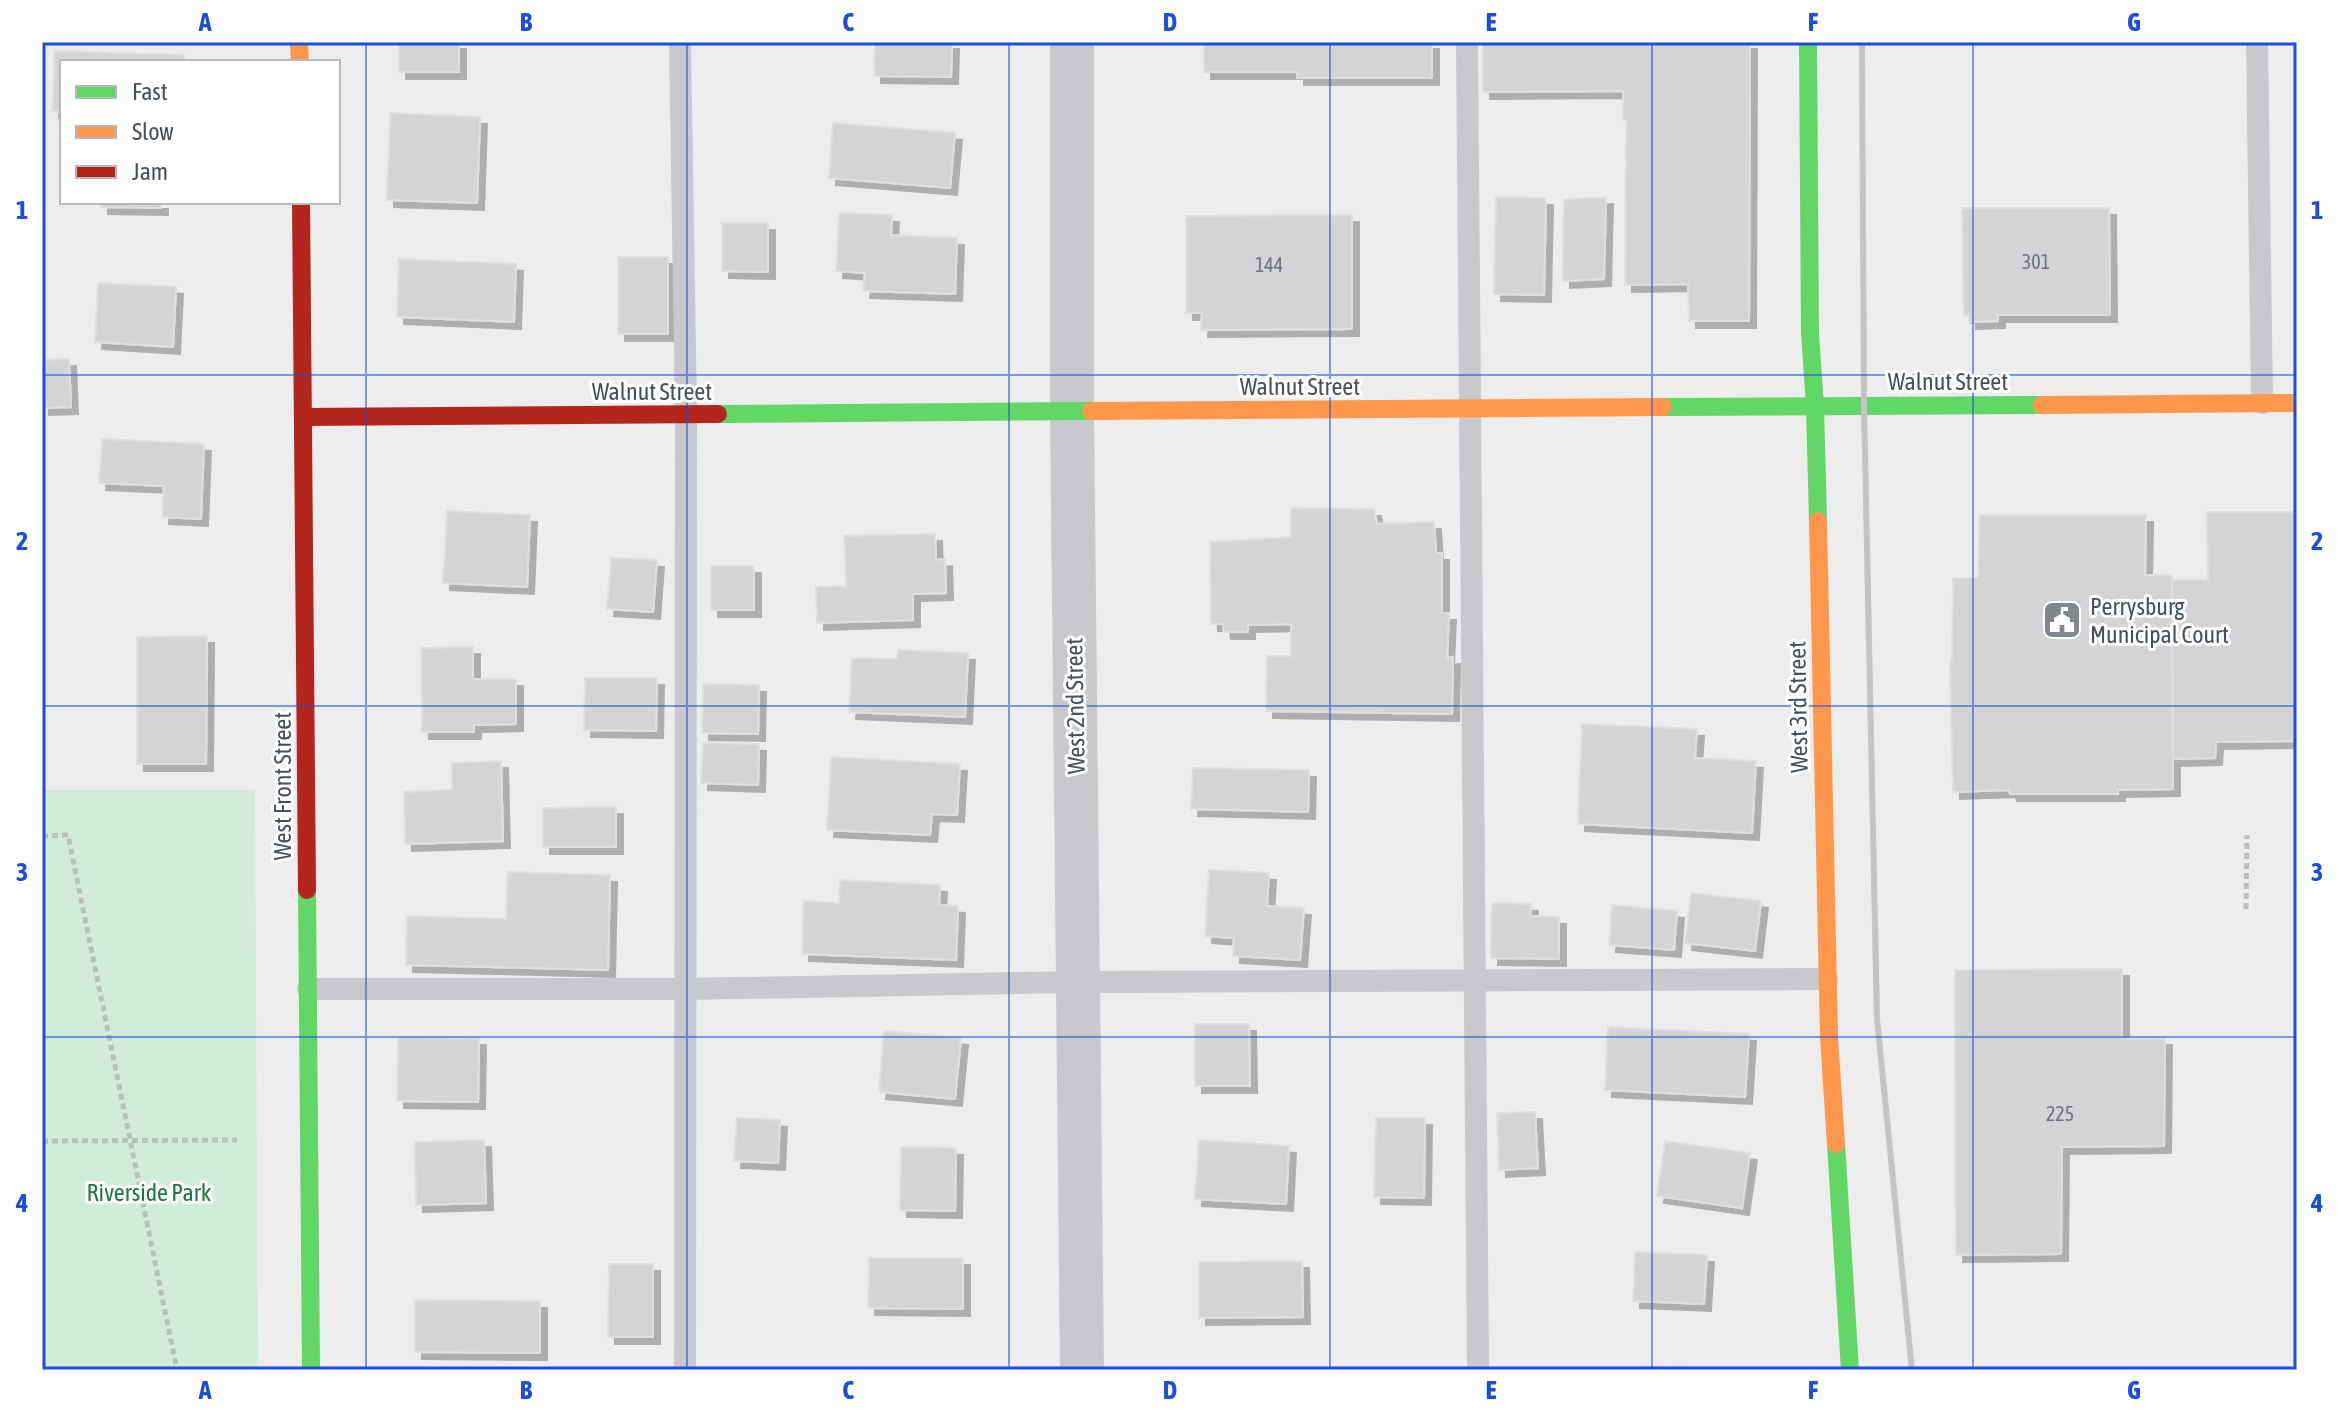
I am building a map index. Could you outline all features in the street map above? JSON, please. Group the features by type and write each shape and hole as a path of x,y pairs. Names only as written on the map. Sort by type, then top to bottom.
{"street":[{"name":"West 2nd Street","path":"1072,42 1072,411 1082,1370"},
{"name":"West 3rd Street","path":"1808,42 1810,333 1815,406 1827,979 1850,1370"},
{"name":"West Front Street","path":"301,204 311,1370"},
{"name":"Walnut Street","path":"303,417 2297,403"}],"lane":[{"path":"680,42 686,414 685,1370"},
{"path":"1467,42 1478,1370"},
{"path":"2257,42 2262,403"},
{"path":"308,989 685,989 1078,982 1827,979"}],"path":[{"path":"42,836 68,835 177,1370"},
{"path":"2246,909 2247,835"},
{"path":"42,1141 237,1140"}],"green space":[{"name":"Riverside Park","path":"42,790 255,790 258,1370 42,1370"}],"building":[{"path":"399,42 459,42 459,72 399,72"},
{"path":"875,42 952,42 951,77 874,76"},
{"path":"1204,42 1432,42 1432,78 1297,78 1297,72 1204,72"},
{"path":"1483,42 1750,42 1749,321 1689,321 1688,284 1625,285 1626,120 1623,120 1623,91 1483,92"},
{"path":"55,51 184,55 184,60 60,60 60,112 52,111"},
{"path":"390,113 480,117 477,203 387,200"},
{"path":"833,123 955,133 950,188 829,178"},
{"path":"1496,197 1546,198 1544,295 1494,294"},
{"path":"1606,197 1604,279 1563,281 1564,200"},
{"path":"101,204 161,204 161,208 101,207"},
{"path":"1962,208 2109,208 2110,315 1998,315 1998,321 1969,322 1969,315 1964,316"},
{"path":"839,213 892,215 891,235 957,238 955,294 863,291 865,273 836,271"},
{"path":"1352,215 1352,329 1201,330 1202,313 1186,313 1186,216"},
{"path":"722,223 768,223 768,272 722,271"},
{"path":"618,257 668,257 668,334 618,334"},
{"path":"399,259 516,264 514,322 397,317"},
{"path":"98,283 176,287 173,347 95,342"},
{"path":"69,359 71,407 42,408 42,360"},
{"path":"102,439 204,444 201,519 162,517 164,486 99,483"},
{"path":"1291,508 1374,509 1377,524 1434,522 1436,553 1442,553 1442,613 1449,613 1447,658 1453,657 1452,714 1266,711 1267,656 1291,656 1291,624 1248,625 1248,632 1224,632 1223,624 1211,624 1210,542 1291,537"},
{"path":"447,511 530,515 527,587 443,583"},
{"path":"2207,512 2297,512 2297,741 2216,742 2215,758 2172,759 2171,580 2208,580"},
{"name":"Perrysburg Municipal Court","path":"1980,515 2146,515 2145,575 2172,575 2173,789 2118,790 2118,794 2010,794 2009,790 1953,792 1950,662 1953,578 1978,578"},
{"path":"935,534 936,560 945,559 946,593 913,594 913,620 817,623 816,587 846,586 844,536"},
{"path":"611,558 657,560 653,612 607,609"},
{"path":"711,566 754,566 754,610 711,610"},
{"path":"207,636 206,764 137,764 137,637"},
{"path":"473,647 473,679 516,679 516,724 474,725 474,732 422,732 421,648"},
{"path":"898,650 968,653 965,717 849,712 852,658 897,659"},
{"path":"585,678 657,678 656,731 584,730"},
{"path":"703,684 759,685 758,734 702,733"},
{"path":"1582,724 1697,729 1695,758 1756,761 1752,833 1578,824"},
{"path":"703,743 759,744 758,785 701,783"},
{"path":"831,757 960,764 957,815 932,814 930,835 827,830"},
{"path":"501,761 503,841 405,844 404,792 452,790 452,763"},
{"path":"1193,768 1309,770 1308,812 1191,809"},
{"path":"616,807 616,847 543,847 543,808"},
{"path":"1209,870 1269,873 1267,906 1304,908 1300,960 1233,956 1234,938 1205,936"},
{"path":"508,872 610,875 608,970 406,965 407,916 506,919"},
{"path":"840,880 940,885 939,905 958,906 956,960 802,954 804,901 839,903"},
{"path":"1691,893 1761,901 1755,951 1685,943"},
{"path":"1492,903 1531,904 1530,916 1559,917 1559,959 1491,958"},
{"path":"1612,905 1677,911 1674,950 1609,945"},
{"path":"2122,969 2122,1039 2165,1038 2164,1146 2062,1147 2061,1254 1956,1255 1955,970"},
{"path":"1195,1024 1249,1024 1250,1086 1195,1086"},
{"path":"1608,1027 1749,1034 1745,1097 1605,1090"},
{"path":"884,1031 961,1038 955,1099 879,1092"},
{"path":"398,1037 479,1038 478,1102 397,1101"},
{"path":"1535,1112 1538,1168 1499,1170 1497,1113"},
{"path":"737,1118 780,1120 778,1163 734,1161"},
{"path":"1376,1118 1425,1118 1424,1198 1374,1197"},
{"path":"484,1140 486,1203 416,1205 415,1142"},
{"path":"1199,1140 1289,1146 1286,1204 1195,1199"},
{"path":"1665,1141 1750,1153 1742,1208 1657,1196"},
{"path":"901,1147 956,1148 955,1211 900,1210"},
{"path":"1635,1252 1707,1255 1704,1304 1633,1301"},
{"path":"869,1258 963,1258 963,1309 868,1308"},
{"path":"1302,1261 1303,1317 1199,1318 1199,1262"},
{"path":"609,1264 653,1264 653,1337 608,1337"},
{"path":"415,1300 540,1301 540,1353 415,1352"},
{"path":"1641,1366 1714,1369 1714,1370 1641,1370"}],"railway":[{"path":"1862,42 1864,406 1877,1019 1912,1370"}],"traffic: fast":[{"path":"1808,42 1810,333 1818,521"},
{"path":"1663,407 2042,405"},
{"path":"718,414 1091,411"},
{"path":"307,890 311,1370"},
{"path":"1836,1144 1850,1370"}],"traffic: slow":[{"path":"299,42 300,60"},
{"path":"2042,405 2297,403"},
{"path":"1091,411 1663,407"},
{"path":"1818,521 1829,1037 1836,1144"}],"traffic: jam":[{"path":"301,204 307,890"},
{"path":"303,417 718,414"}],"place":[{"name":"Perrysburg Municipal Court","path":"2062,620"}]}
